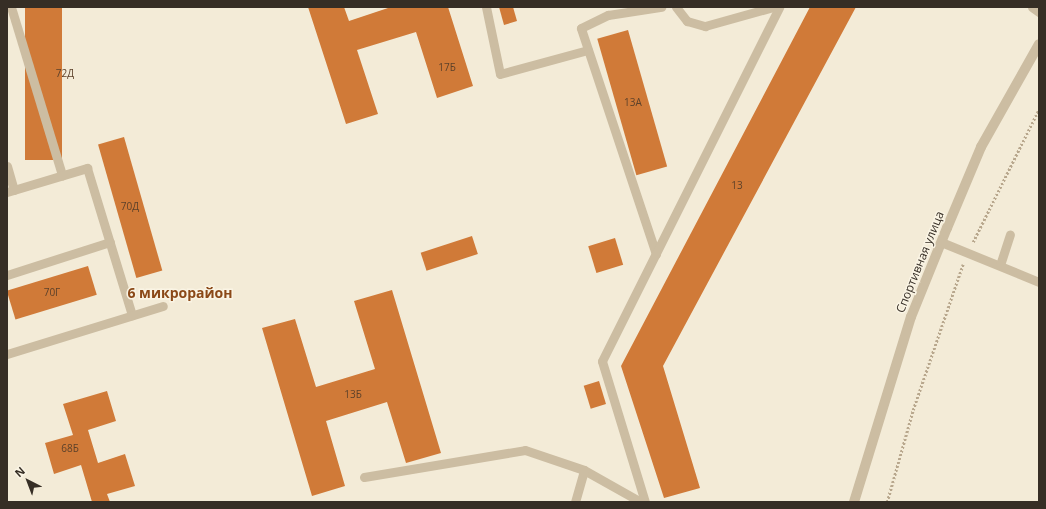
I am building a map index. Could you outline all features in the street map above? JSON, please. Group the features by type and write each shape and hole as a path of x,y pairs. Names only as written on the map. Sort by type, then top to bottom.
{"street":[{"name":"Спортивная улица","path":"854,502 912,317 942,242 981,147 1039,44"}],"lane":[{"path":"11,7 62,175"},
{"path":"486,7 500,74 588,50"},
{"path":"656,254 581,28 608,15 661,7"},
{"path":"676,7 687,21 705,26 773,7"},
{"path":"645,502 602,361 779,7"},
{"path":"1032,7 1039,12"},
{"path":"7,166 11,191 87,168 132,315"},
{"path":"1000,265 1010,235"},
{"path":"7,275 110,242"},
{"path":"942,242 1039,282"},
{"path":"7,354 163,306"},
{"path":"364,477 525,450 584,470 641,502"},
{"path":"575,502 584,470"}],"path":[{"path":"887,502 913,410 967,253 1039,109"}],"building":[{"path":"25,7 62,7 62,160 25,160"},
{"path":"308,7 344,7 349,21 391,7 448,7 473,86 437,98 416,32 357,50 378,114 346,124"},
{"path":"499,7 513,7 517,21 504,25"},
{"path":"810,7 856,7 663,366 700,488 664,498 621,366"},
{"path":"628,30 667,166 636,175 597,39"},
{"path":"124,137 162,271 136,278 98,144"},
{"path":"472,236 478,254 427,271 421,253"},
{"path":"615,238 623,265 596,273 588,246"},
{"path":"88,266 97,295 15,320 7,291"},
{"path":"392,290 441,453 406,463 387,402 326,421 345,486 312,496 262,328 295,319 316,387 375,369 354,301"},
{"path":"599,381 606,404 591,409 584,386"},
{"path":"107,391 116,421 88,430 98,463 125,454 135,486 107,494 110,502 92,502 81,465 54,474 45,443 73,435 63,404"}],"district":[{"name":"6 микрорайон","path":"180,293"}]}
